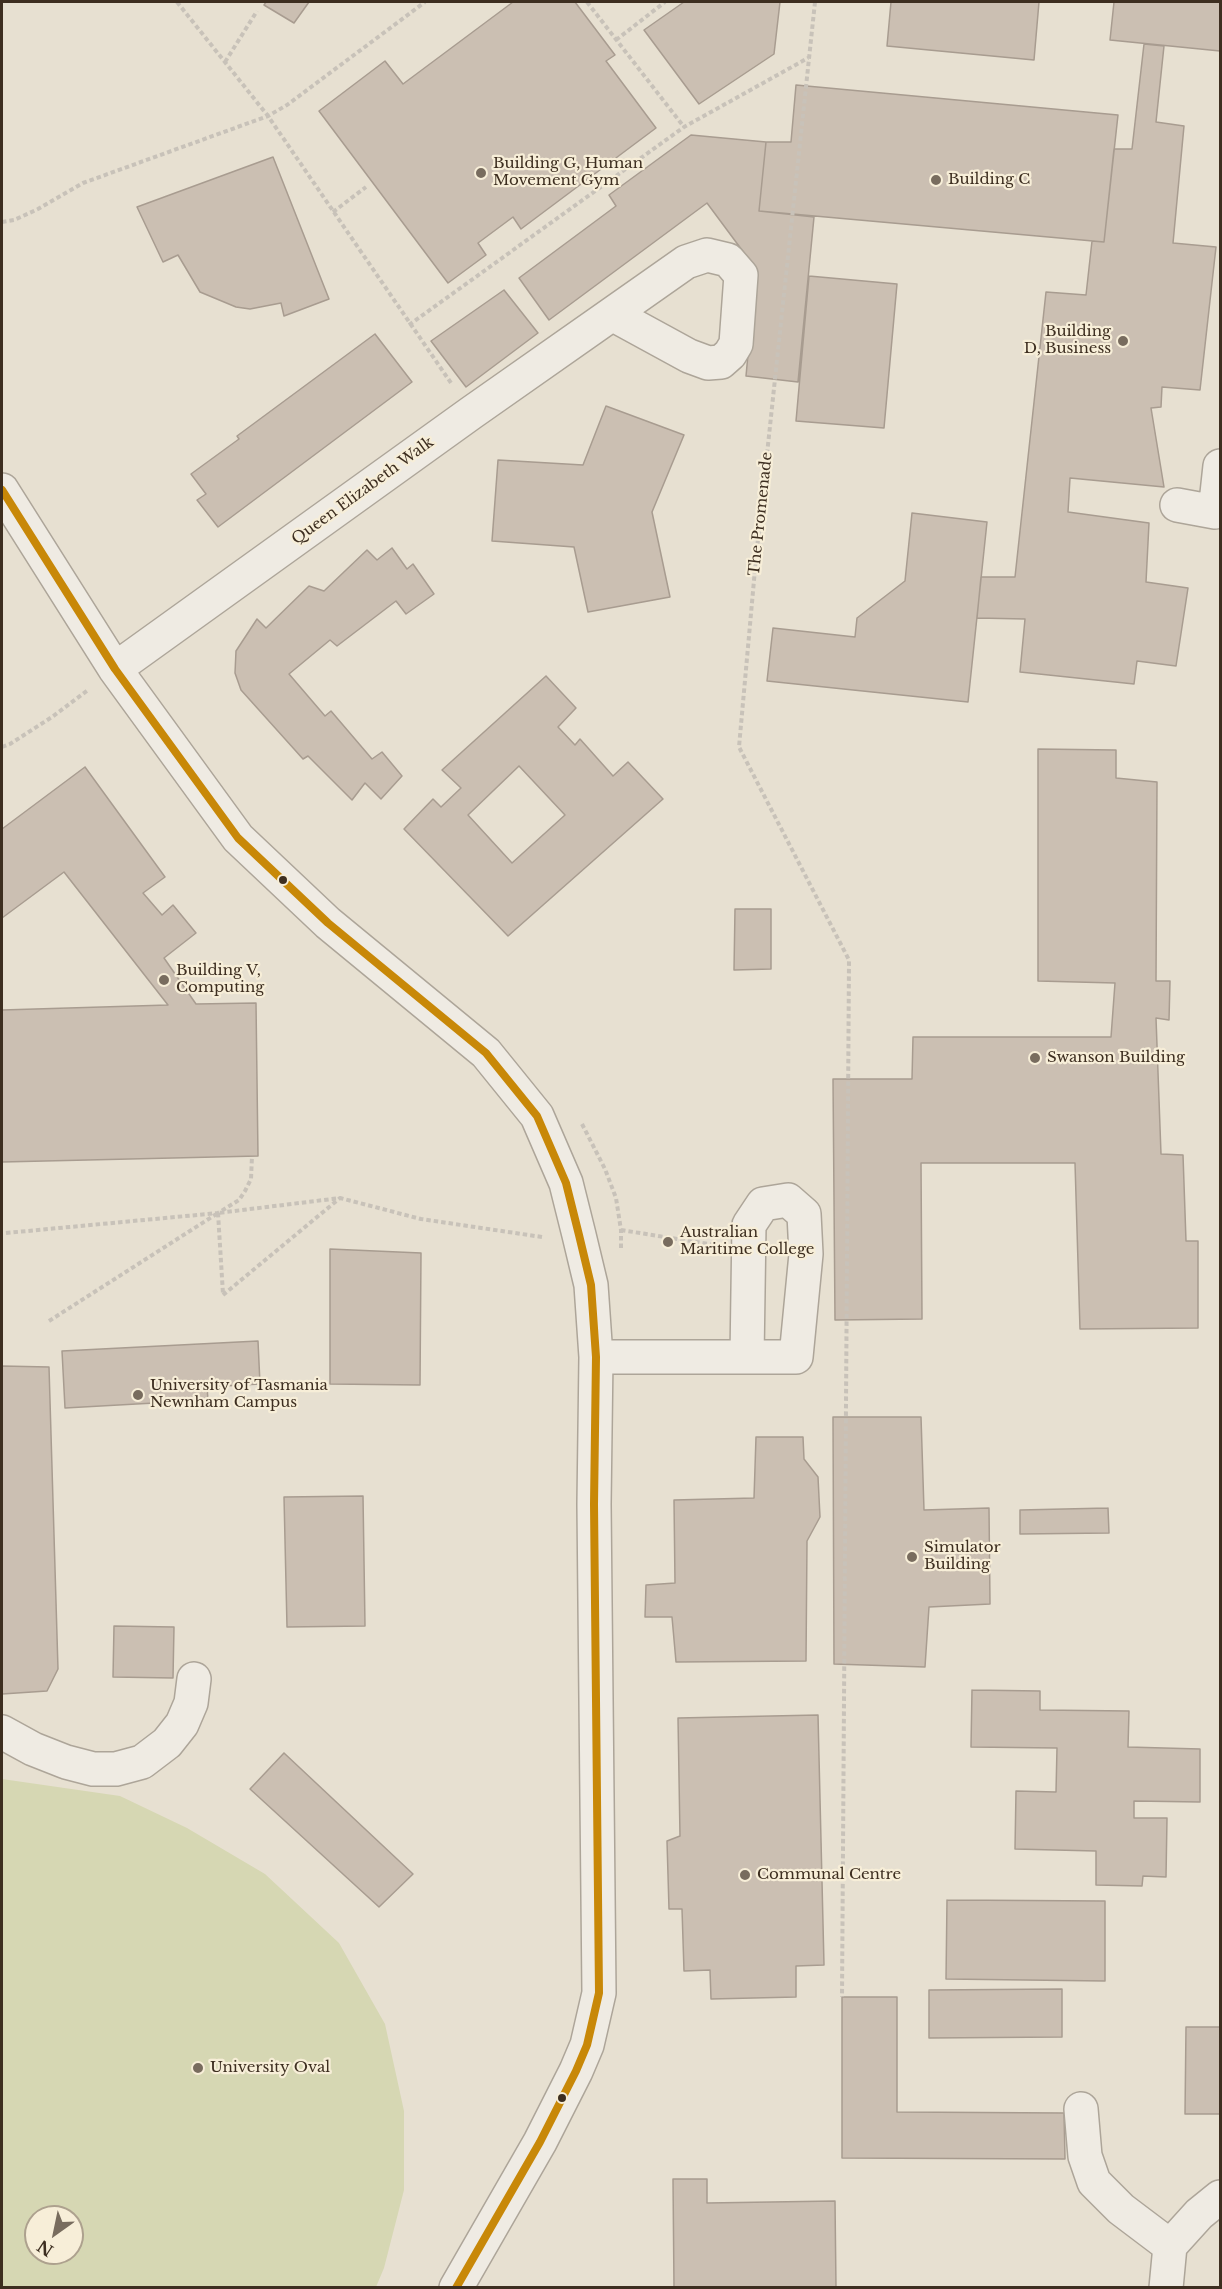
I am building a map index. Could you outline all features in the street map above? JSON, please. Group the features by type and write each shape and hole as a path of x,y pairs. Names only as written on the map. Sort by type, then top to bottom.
{"street":[{"name":"Queen Elizabeth Walk","path":"115,669 612,314"},
{"path":"1177,505 1215,512 1221,466"},
{"path":"2,490 115,669 238,838 328,924 486,1053 537,1116 566,1183 591,1285 596,1357 594,1504 599,1993 587,2045 576,2071 540,2142 456,2288"},
{"path":"596,1357 747,1357"},
{"path":"2,1732 33,1749 66,1762 93,1769 116,1769 142,1762 167,1743 182,1724 191,1703 194,1679"},
{"path":"1081,2109 1085,2156 1094,2182 1121,2209 1170,2246"},
{"path":"1166,2288 1170,2246 1199,2214 1221,2197"}],"path":[{"path":"177,2 268,116 471,413"},
{"path":"2,222 14,220 38,209 83,183 268,116 287,105 425,2"},
{"path":"587,2 684,127"},
{"path":"616,40 665,2"},
{"name":"The Promenade","path":"815,2 739,747 849,960 842,1997"},
{"path":"225,62 257,11"},
{"path":"410,325 684,127 808,58"},
{"path":"333,212 366,187"},
{"path":"2,747 52,717 115,669"},
{"path":"49,1321 239,1200 251,1179 252,1156"},
{"path":"218,1213 223,1295 340,1198"},
{"path":"6,1233 218,1213 340,1198 421,1219 547,1238"},
{"path":"621,1230 725,1247"}],"green space":[{"name":"University Oval","path":"2,1779 120,1796 187,1828 265,1874 339,1943 385,2024 404,2111 404,2190 384,2268 376,2287 2,2287"}],"building":[{"path":"266,2 309,2 294,23 264,5"},
{"name":"Building G, Human Movement Gym","path":"513,2 575,2 615,55 606,61 656,128 521,229 513,217 478,243 486,255 448,283 319,111 385,61 403,84"},
{"path":"684,2 780,2 774,54 699,104 644,30"},
{"path":"891,2 1039,2 1034,60 887,46"},
{"path":"1114,2 1220,2 1220,51 1110,40"},
{"name":"Building D, Business","path":"1144,44 1164,46 1156,122 1184,126 1173,243 1216,247 1200,390 1162,387 1161,407 1151,408 1164,487 1070,478 1068,512 1149,523 1146,582 1188,588 1176,666 1137,661 1134,684 1020,672 1025,619 977,618 981,577 1015,577 1046,292 1086,295 1092,241 1104,242 1114,149 1132,149"},
{"name":"Building C","path":"796,85 1118,115 1104,242 759,211 766,142 791,142"},
{"path":"691,135 766,142 759,211 814,217 798,382 746,376 756,269 707,203 549,320 519,278 616,206 609,195"},
{"path":"273,157 329,299 284,316 281,303 250,309 236,307 200,292 178,255 163,262 137,207"},
{"path":"809,276 897,284 884,428 796,421"},
{"path":"504,290 538,333 466,387 431,341"},
{"path":"375,334 412,382 218,527 197,500 206,494 191,474 239,439 237,436"},
{"path":"606,406 684,435 652,512 670,597 588,612 574,547 492,541 498,460 583,465"},
{"path":"912,513 987,522 968,702 767,681 773,628 855,637 857,618 905,581"},
{"path":"392,548 407,569 413,564 434,594 406,614 396,601 337,646 330,640 289,674 325,716 331,711 372,759 382,752 402,776 381,799 365,783 352,800 308,756 303,759 241,690 235,673 236,651 257,619 266,628 309,586 324,591 367,550 377,560"},
{"path":"546,676 576,708 558,727 575,745 580,739 613,776 628,762 663,799 508,936 404,829 433,799 441,807 461,788 442,770","holes":["519,766 565,815 512,863 468,815"]},
{"name":"Swanson Building","path":"1038,749 1116,750 1116,778 1157,782 1156,981 1170,981 1169,1020 1156,1018 1161,1154 1183,1155 1186,1241 1198,1241 1198,1328 1080,1329 1075,1163 921,1163 922,1319 835,1320 833,1079 912,1079 913,1037 1111,1037 1115,983 1038,981"},
{"name":"Building V, Computing","path":"85,767 165,877 143,893 162,915 173,905 196,933 164,958 196,1004 256,1003 258,1156 2,1162 2,1010 168,1005 64,872 2,918 2,829"},
{"path":"735,909 771,909 771,969 734,970"},
{"path":"330,1249 421,1253 420,1385 330,1384"},
{"path":"258,1341 260,1384 207,1387 208,1400 65,1408 62,1351"},
{"path":"2,1366 49,1367 58,1669 47,1691 2,1694"},
{"name":"Simulator Building","path":"833,1417 921,1417 924,1510 989,1508 990,1604 929,1607 925,1667 834,1664"},
{"path":"756,1437 803,1437 804,1459 818,1477 820,1517 807,1541 806,1661 676,1662 672,1617 645,1617 646,1585 675,1583 674,1500 754,1498"},
{"path":"363,1496 365,1626 287,1627 284,1497"},
{"path":"1108,1508 1109,1533 1020,1534 1020,1510"},
{"path":"114,1626 174,1627 173,1678 113,1677"},
{"path":"972,1690 1040,1691 1040,1710 1129,1711 1128,1747 1200,1749 1200,1802 1134,1801 1134,1818 1167,1818 1166,1877 1143,1876 1142,1886 1096,1885 1096,1851 1015,1849 1016,1791 1056,1792 1057,1748 971,1747"},
{"name":"Communal Centre","path":"818,1715 824,1965 796,1966 796,1997 711,1999 710,1970 684,1971 682,1909 669,1909 667,1841 680,1836 678,1718"},
{"path":"284,1753 413,1874 379,1907 250,1789"},
{"path":"947,1900 1105,1901 1105,1981 946,1979"},
{"path":"1062,1989 1062,2037 929,2038 929,1990"},
{"path":"842,1997 897,1997 897,2112 1064,2113 1065,2159 842,2158"},
{"path":"1186,2027 1220,2027 1220,2114 1185,2114"},
{"path":"673,2179 707,2179 707,2203 835,2201 836,2288 674,2288"}],"transit line":[{"path":"2,490 115,669 238,838 328,923 486,1053 537,1116 566,1183 591,1285 596,1357 594,1504 599,1993 587,2045 576,2071 540,2142 456,2288"}],"place":[{"name":"Building G, Human Movement Gym","path":"481,173"},
{"name":"Building C","path":"936,180"},
{"name":"Building D, Business","path":"1123,341"},
{"name":"Building V, Computing","path":"164,980"},
{"name":"Swanson Building","path":"1035,1058"},
{"name":"Australian Maritime College","path":"668,1242"},
{"name":"University of Tasmania Newnham Campus","path":"138,1395"},
{"name":"Simulator Building","path":"912,1557"},
{"name":"Communal Centre","path":"745,1875"},
{"name":"University Oval","path":"198,2068"}]}
